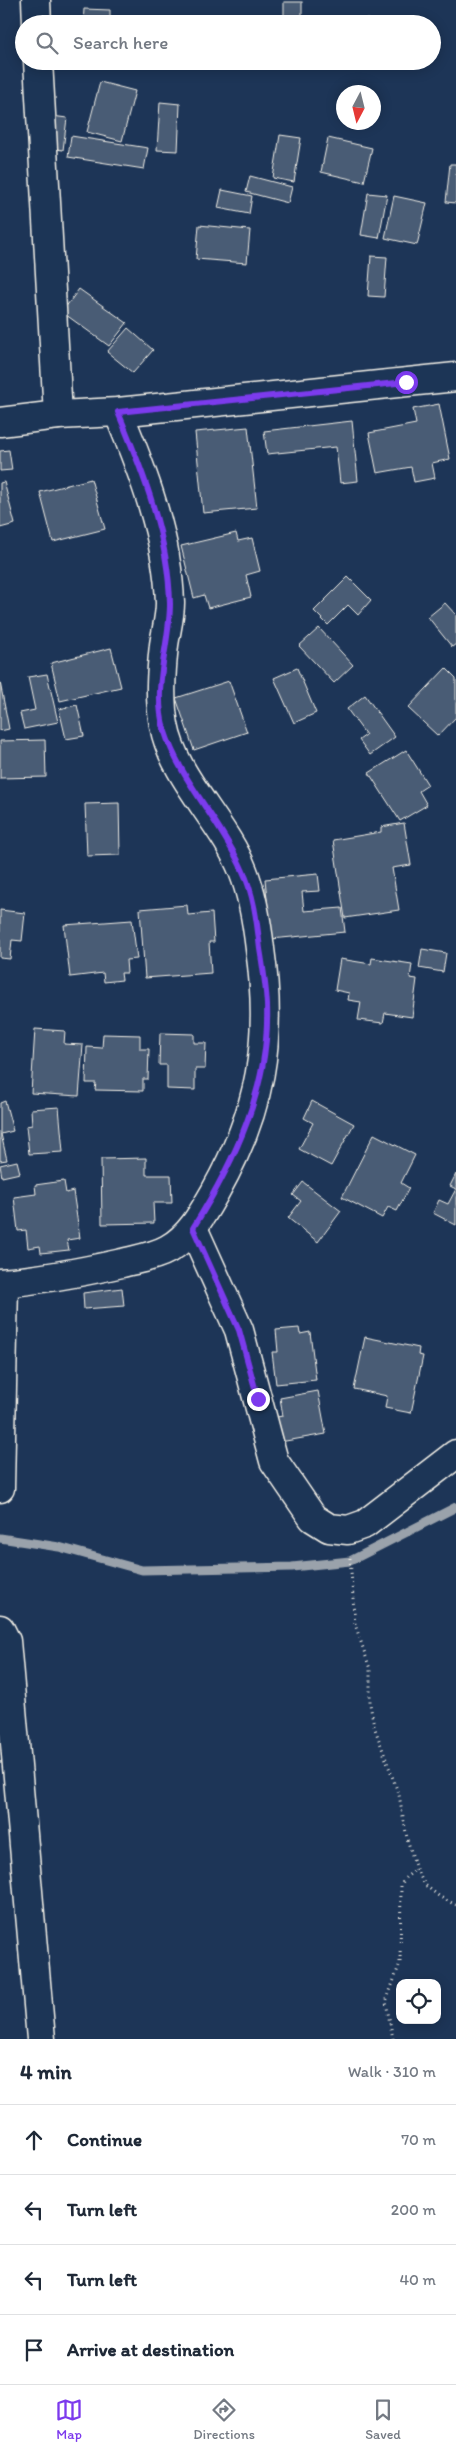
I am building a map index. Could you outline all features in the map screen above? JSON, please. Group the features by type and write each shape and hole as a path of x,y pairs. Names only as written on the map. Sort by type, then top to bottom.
{"street":[{"path":"36,0 37,15"},
{"path":"39,70 58,415"},
{"path":"0,422 58,415 118,412 456,377"},
{"path":"0,1488 2,1283 92,1270 146,1257 169,1249 193,1228 226,1172 257,1094 264,1056 267,1006 255,912 243,870 177,761 164,727 160,681 170,606 168,571 160,532 135,452 118,412"},
{"path":"193,1228 239,1330 274,1461 313,1518 330,1528 348,1530 365,1524 456,1454"},
{"path":"0,1629 6,1641 42,2039"}],"path":[{"path":"348,1530 355,1624 370,1669 370,1704 374,1726 399,1795 407,1838 416,1869 425,1885 440,1897 456,1905"},
{"path":"393,2039 386,2002 400,1963 401,1886 404,1879 416,1869"}],"building":[{"path":"284,2 302,2 302,15 284,15"},
{"path":"84,9 110,10 110,15 84,15"},
{"path":"100,82 135,91 122,141 87,132"},
{"path":"160,102 180,104 178,151 157,150"},
{"path":"52,116 67,118 63,150 48,148"},
{"path":"280,135 301,138 294,182 273,178"},
{"path":"71,136 148,148 144,169 68,157"},
{"path":"328,138 372,148 364,182 321,172"},
{"path":"450,164 456,164 456,203 446,202"},
{"path":"250,176 292,187 288,203 246,192"},
{"path":"222,190 252,196 249,214 218,208"},
{"path":"368,193 387,195 379,238 361,235"},
{"path":"394,196 427,203 417,245 385,238"},
{"path":"199,225 250,230 247,263 196,259"},
{"path":"371,256 387,257 384,297 368,296"},
{"path":"79,289 127,323 109,346 62,312"},
{"path":"128,328 153,350 133,373 107,352"},
{"path":"439,404 450,459 432,463 435,478 414,482 411,467 377,473 369,433 416,424 413,409"},
{"path":"352,421 358,481 340,483 336,447 267,454 264,431"},
{"path":"248,427 257,508 203,513 195,432"},
{"path":"9,450 12,470 0,471 0,451"},
{"path":"91,479 105,529 53,542 40,492"},
{"path":"4,482 15,524 0,528 0,483"},
{"path":"236,533 238,541 252,538 260,571 246,575 251,597 208,608 204,595 194,598 181,546"},
{"path":"348,577 371,600 358,615 348,605 328,625 314,611"},
{"path":"445,603 456,615 456,644 452,647 428,617"},
{"path":"319,628 353,665 334,683 299,646"},
{"path":"111,648 121,687 60,701 51,663"},
{"path":"297,668 316,713 294,723 274,678"},
{"path":"446,668 456,678 456,717 438,736 408,708"},
{"path":"47,674 58,722 24,729 20,713 35,710 28,677"},
{"path":"229,681 247,732 194,750 176,698"},
{"path":"0,682 9,729 0,731"},
{"path":"365,695 395,737 370,755 359,740 366,735 347,709"},
{"path":"77,705 84,736 66,739 59,709"},
{"path":"45,740 46,777 0,778 0,741"},
{"path":"406,750 428,785 419,791 427,805 400,821 369,773"},
{"path":"119,803 120,855 87,856 85,804"},
{"path":"404,823 411,865 392,868 399,910 345,918 333,840 381,832 381,827"},
{"path":"318,874 320,891 302,892 304,911 342,908 345,932 271,939 265,879"},
{"path":"187,905 188,915 212,913 214,942 209,942 211,973 145,978 140,909"},
{"path":"0,910 25,913 22,941 12,940 10,959 0,958"},
{"path":"132,920 137,959 126,960 127,973 121,973 122,980 104,982 103,973 70,977 64,925"},
{"path":"422,949 446,953 443,972 419,968"},
{"path":"372,958 412,964 410,978 417,979 412,1017 385,1013 383,1023 358,1020 361,1002 348,1000 349,993 335,990 340,959 371,964"},
{"path":"35,1029 65,1031 64,1044 83,1045 79,1096 31,1093"},
{"path":"160,1033 194,1034 194,1043 206,1043 205,1069 195,1069 195,1090 167,1089 167,1065 159,1065"},
{"path":"103,1034 140,1035 140,1049 149,1049 148,1079 143,1079 143,1091 95,1090 96,1083 86,1083 87,1047 102,1048"},
{"path":"5,1101 13,1131 1,1134 7,1160 0,1161 0,1103"},
{"path":"312,1101 354,1124 331,1166 299,1149 313,1123 304,1118"},
{"path":"59,1107 63,1152 29,1154 26,1126 32,1125 31,1109"},
{"path":"374,1134 415,1155 401,1183 409,1188 397,1211 388,1207 382,1218 342,1197"},
{"path":"146,1158 146,1175 171,1175 172,1203 153,1203 154,1223 102,1224 101,1159"},
{"path":"17,1161 20,1173 2,1177 0,1165"},
{"path":"456,1174 456,1189 450,1186"},
{"path":"64,1181 66,1193 73,1191 80,1238 67,1240 69,1250 41,1253 40,1246 28,1248 26,1230 18,1231 14,1197 36,1194 35,1185"},
{"path":"303,1182 341,1211 318,1242 288,1218 301,1201 293,1195"},
{"path":"456,1189 456,1225 433,1213 439,1200 448,1204"},
{"path":"122,1288 124,1306 84,1309 83,1293"},
{"path":"299,1328 300,1334 310,1332 316,1380 276,1384 272,1352 278,1352 276,1330"},
{"path":"365,1337 419,1348 418,1355 423,1356 411,1413 385,1408 387,1396 354,1389"},
{"path":"318,1391 326,1434 274,1443 270,1418 283,1416 280,1398"}],"waterway":[{"path":"0,1538 59,1547 142,1570 292,1567 350,1561 456,1507"}],"route":[{"path":"258,1399 239,1330 193,1228 226,1172 243,1134 257,1094 264,1056 267,1006 255,912 243,870 222,831 194,791 177,761 164,727 160,681 170,606 168,571 160,532 135,452 118,412 406,382"}]}
